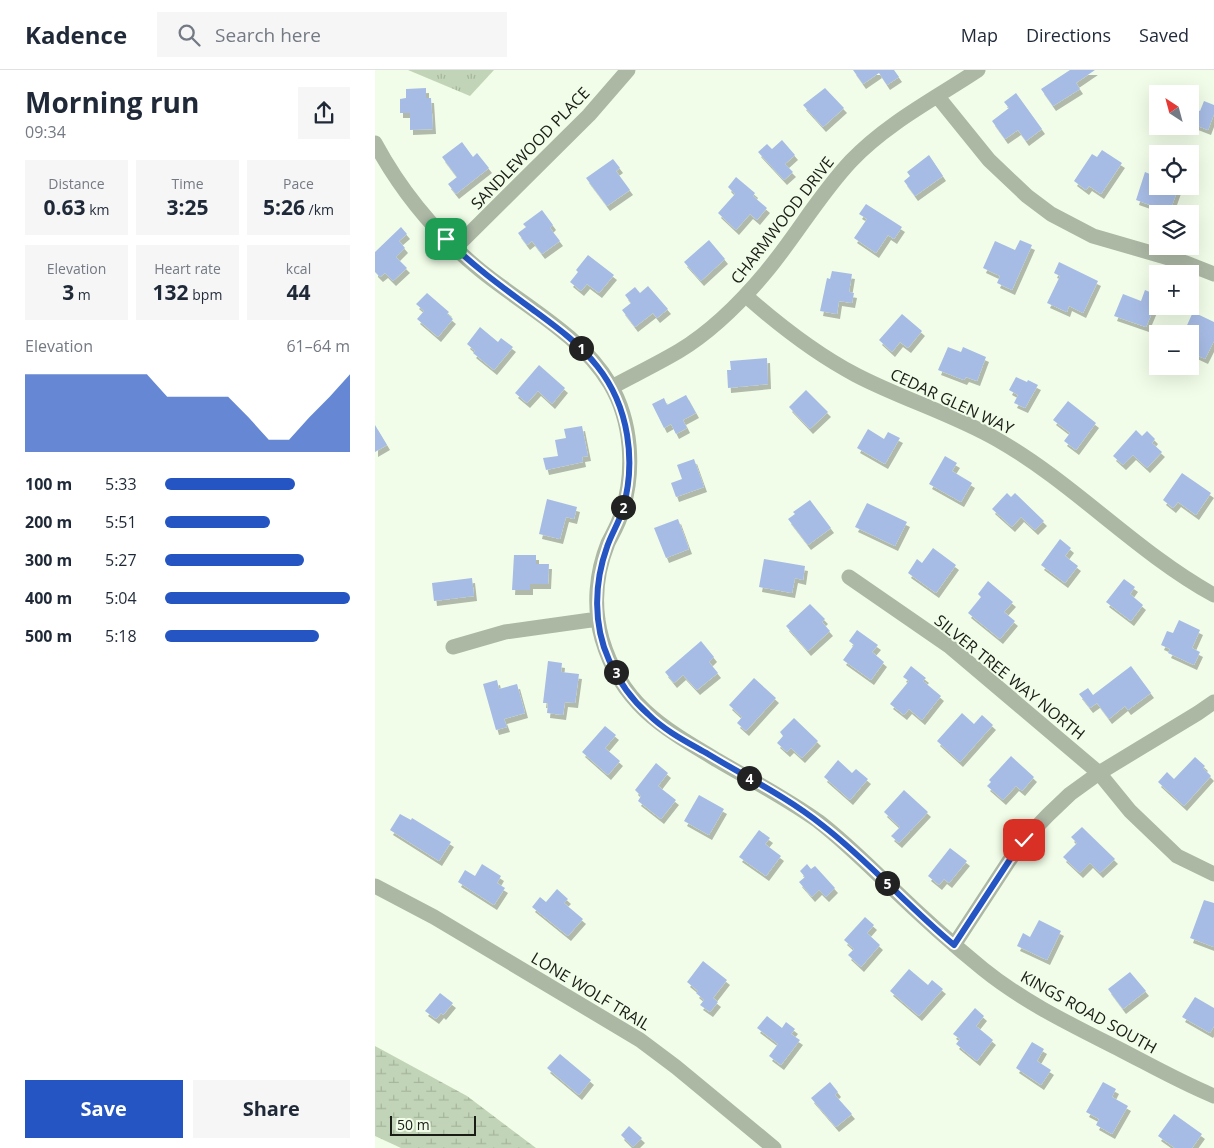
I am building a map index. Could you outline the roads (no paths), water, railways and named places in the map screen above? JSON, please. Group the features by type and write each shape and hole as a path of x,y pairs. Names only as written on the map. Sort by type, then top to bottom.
{"street":[{"name":"SANDLEWOOD PLACE","path":"455,248 589,115 628,70"},
{"name":"CHARMWOOD DRIVE","path":"612,387 679,351 703,335 745,296 766,272 827,190 852,160 874,140 902,120 978,70"},
{"path":"937,97 989,160 1027,196 1051,214 1093,236 1186,263 1214,274"},
{"name":"KINGS ROAD SOUTH","path":"375,143 390,171 425,218 481,271 580,347 597,365 612,387 627,433 630,471 622,513 607,547 600,572 597,591 598,620 608,658 632,698 661,726 793,804 821,824 849,847 933,927 1006,986 1045,1010 1214,1096"},
{"name":"CEDAR GLEN WAY","path":"745,296 798,338 838,366 882,388 975,428 1034,462 1152,554 1214,594"},
{"name":"SILVER TREE WAY NORTH","path":"849,577 949,646 1099,773 1131,812 1177,856 1214,874"},
{"path":"453,647 505,632 598,620"},
{"path":"954,945 1024,840 1053,810 1099,773 1214,702"},
{"name":"LONE WOLF TRAIL","path":"375,886 434,917 640,1040 676,1067 774,1148"}]}
